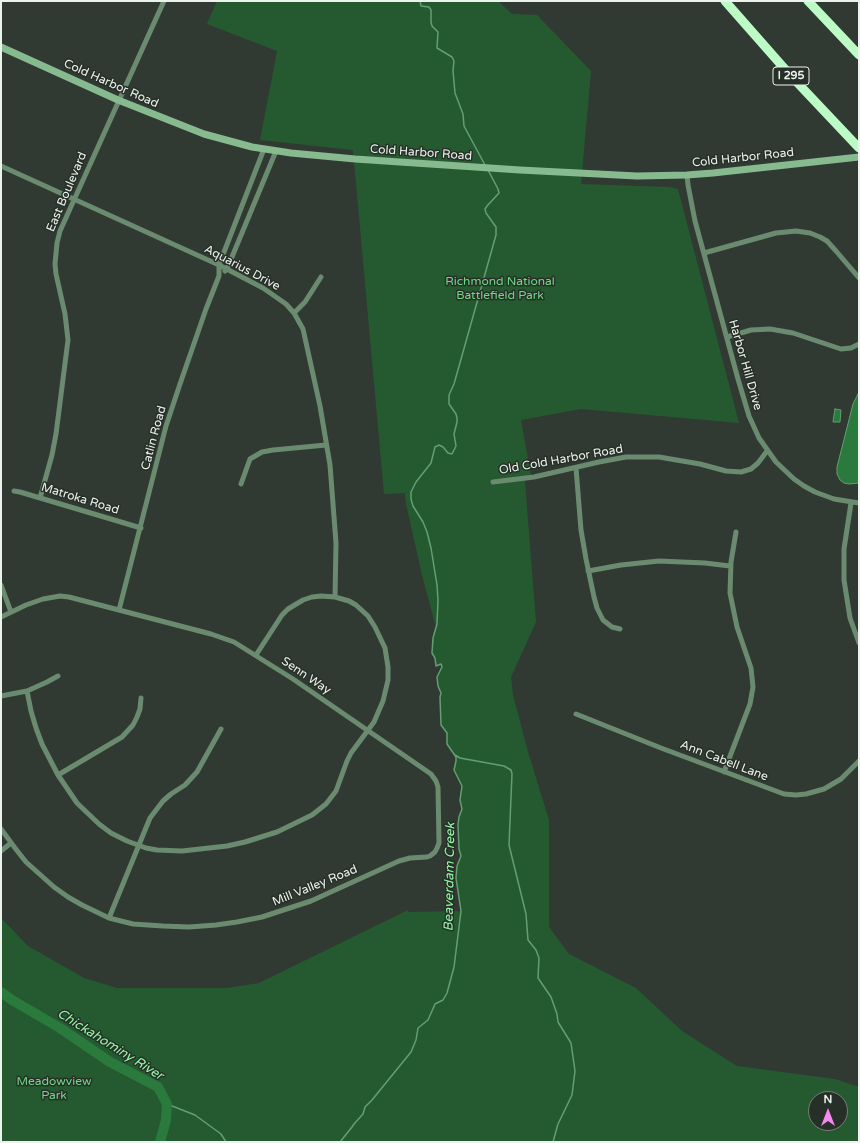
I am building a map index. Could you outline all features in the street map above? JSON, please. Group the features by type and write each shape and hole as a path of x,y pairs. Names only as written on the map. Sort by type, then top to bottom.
{"highway":[{"name":"I 295","path":"725,1 791,76 859,148"},
{"path":"808,1 859,55"}],"main road":[{"name":"Cold Harbor Road","path":"1,47 118,100 204,134 227,141 291,153 355,159 520,170 637,176 687,175 859,157"}],"street":[{"name":"East Boulevard","path":"40,498 47,477 56,434 68,340 65,314 56,274 55,253 60,231 164,1"},
{"name":"Catlin Road","path":"119,610 166,426 177,391 219,276 219,266 264,149"},
{"name":"Catlin Road","path":"219,276 227,269 276,151"},
{"name":"Aquarius Drive","path":"1,166 227,269 275,295 294,313 303,329 320,406 331,472 336,543 335,597"},
{"name":"Harbor Hill Drive","path":"687,175 692,207 704,253 749,416 759,438 767,451 784,470 804,486 827,497 859,504"},
{"path":"704,253 776,233 796,231 810,233 827,242 859,278"},
{"path":"294,313 305,302 321,277"},
{"path":"727,337 751,330 770,329 793,333 841,349 851,348 859,344"},
{"path":"241,484 250,459 262,452 326,445"},
{"name":"Old Cold Harbor Road","path":"493,482 534,477 616,459 642,457 659,457 700,464 726,471 741,472 751,469 758,463 767,451"},
{"path":"576,468 581,530 594,598 606,623 612,627 620,629"},
{"name":"Matroka Road","path":"14,491 141,528"},
{"path":"850,503 844,549 844,580 850,618 859,643"},
{"path":"724,772 750,704 752,687 751,668 738,633 730,593 730,566 736,532"},
{"path":"588,571 621,565 659,561 705,563 730,566"},
{"path":"1,585 10,612"},
{"path":"1,617 42,599 60,596 119,610"},
{"path":"27,691 36,728 42,744 58,775 77,803 99,824 116,836 139,846 156,850 182,851 227,846 259,838 294,824 318,811 331,798 340,782 351,753 374,722 379,712 388,680 385,648 376,627 362,610 348,601 335,597 312,597 295,604 282,615 256,655"},
{"name":"Senn Way","path":"119,610 223,637 234,642 293,678 431,774 434,777 438,787 438,812"},
{"path":"1,696 27,691 58,676"},
{"path":"58,775 122,737 133,725 137,717 140,709 141,698"},
{"name":"Ann Cabell Lane","path":"576,714 661,748 784,794 806,794 820,791 833,785 848,773 859,760"},
{"path":"109,918 145,828 156,809 171,794 190,780 220,729"},
{"name":"Mill Valley Road","path":"1,829 26,862 38,874 54,887 82,905 109,918 145,926 188,927 237,922 262,917 331,892 392,864 410,858 430,856 435,852 438,843 438,812"},
{"path":"1,851 11,843"}],"green space":[{"name":"Richmond National Battlefield Park","path":"217,1 498,1 512,14 537,15 591,71 581,184 669,187 678,189 739,423 581,409 521,420 531,475 525,482 536,622 511,677 513,695 528,752 549,820 549,927 569,954 636,988 682,1031 737,1066 835,1079 859,1087 859,1142 1,1142 1,918 28,946 84,978 117,988 227,988 259,983 408,910 408,912 461,911 456,878 457,866 461,856 459,849 458,825 462,809 460,800 462,786 454,770 456,757 447,744 447,733 441,725 441,693 438,686 437,677 442,667 441,665 436,666 435,658 432,653 433,638 436,628 422,575 406,504 405,493 384,494 353,150 260,140 277,51 207,24"}],"shaded area":[{"path":"859,392 859,483 849,484 840,480 837,474 837,467 853,404"},
{"path":"835,409 841,410 840,422 833,422"}],"waterway":[{"name":"Beaverdam Creek","path":"420,1 421,6 429,7 431,10 432,26 438,32 437,48 452,57 454,61 453,71 455,93 463,114 464,126 485,165"},
{"name":"Beaverdam Creek","path":"340,1142 363,1114 365,1107 411,1052 416,1040 418,1028 428,1020 435,1004 443,1000 447,993 454,967 461,911 456,878 457,866 461,856 459,849 458,825 462,809 460,800 462,786 454,770 456,757 447,744 447,733 441,725 441,693 438,686 437,677 442,667 441,664 436,666 435,658 432,653 433,638 437,624 437,585 427,532 423,522 413,506 411,492 416,482 431,463 435,447 439,445 448,453 452,454 456,446 454,434 457,418 449,404 449,395 454,384 496,235 496,227 486,213 485,209 499,193 488,170"},
{"path":"455,755 460,758 504,766 511,770 509,845 526,914 528,940 536,950 539,958 538,978 551,997 558,1022 571,1043 575,1071 572,1095 558,1124 553,1142"},
{"name":"Chickahominy River","path":"1,992 60,1028 110,1062 158,1087 167,1104 166,1120 160,1142"},
{"path":"167,1104 195,1115 221,1134 226,1142"}],"park label":[{"name":"Meadowview Park","path":"54,1089"}]}
